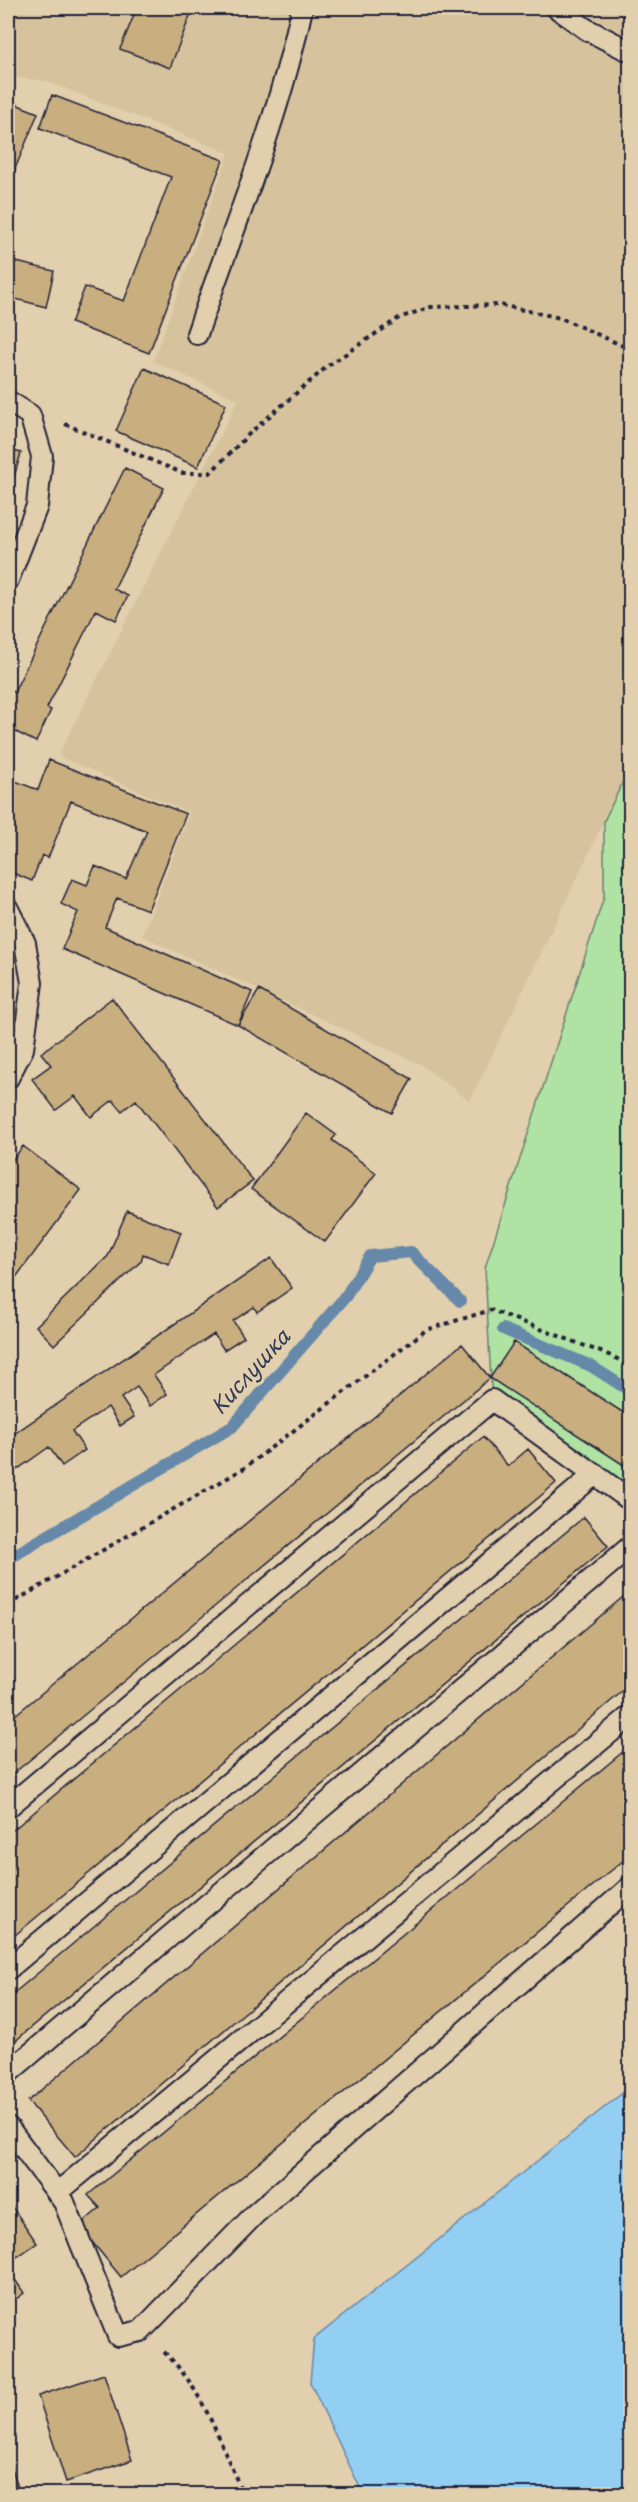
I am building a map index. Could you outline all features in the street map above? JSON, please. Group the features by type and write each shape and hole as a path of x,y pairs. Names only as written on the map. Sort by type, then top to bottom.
{"lane":[{"path":"197,334 293,52 302,8"},
{"path":"557,8 586,28 625,49"},
{"path":"8,401 30,415 42,456 37,506 8,580"},
{"path":"8,909 25,943 32,983 23,1049 8,1078"},
{"path":"8,1807 492,1400 630,1500"},
{"path":"8,1969 596,1474"},
{"path":"8,2073 630,1547"},
{"path":"57,2193 630,1716"},
{"path":"8,2127 64,2202 118,2336 141,2331 255,2214 630,1887"}],"path":[{"path":"30,415 74,427 182,473 210,472 251,432 329,365 399,318 431,307 500,305 561,318 630,349"},
{"path":"8,1605 243,1469 426,1330 491,1310 614,1357 630,1367"},
{"path":"141,2331 173,2361 200,2398 243,2494"}],"shaded area":[{"path":"8,8 630,8 630,767 470,1101 420,1064 142,936 190,813 58,756 238,400 153,361 229,153 46,81 8,77"}],"green space":[{"path":"630,767 630,1500 492,1400 485,1268 604,897 604,821"}],"water":[{"path":"630,2087 630,2494 363,2494 310,2382 314,2339"}],"building":[{"path":"137,8 193,8 170,68 120,49"},
{"path":"52,95 223,160 149,353 71,323 85,287 124,301 171,177 40,128"},
{"path":"8,101 38,113 8,186"},
{"path":"8,260 54,271 46,307 8,297"},
{"path":"144,368 226,404 198,467 116,431"},
{"path":"8,449 21,453 8,497"},
{"path":"125,468 164,488 114,589 128,596 116,620 96,610 47,708 51,710 36,742 8,728 8,689 14,692"},
{"path":"49,760 186,814 148,910 117,898 105,927 252,992 238,1025 62,949 78,912 61,904 72,879 87,885 95,866 126,879 147,831 71,801 48,858 42,855 32,881 8,871 8,778 38,790"},
{"path":"259,990 412,1079 392,1113 238,1025"},
{"path":"112,998 253,1181 218,1207 136,1100 122,1111 113,1100 91,1117 75,1096 56,1110 32,1079 51,1065 41,1053"},
{"path":"306,1113 336,1135 332,1140 376,1173 325,1242 251,1189"},
{"path":"23,1146 81,1190 8,1288 8,1166"},
{"path":"127,1211 181,1232 169,1264 143,1254 141,1261 54,1345 36,1326 108,1256"},
{"path":"271,1258 292,1288 257,1312 254,1307 233,1321 244,1337 224,1350 214,1334 154,1375 167,1394 150,1406 137,1387 121,1398 134,1417 120,1426 108,1407 72,1431 85,1450 62,1466 49,1447 8,1476 8,1438"},
{"path":"514,1342 630,1417 630,1469 490,1378"},
{"path":"462,1344 490,1378 8,1778 8,1721"},
{"path":"483,1437 508,1466 528,1449 556,1483 8,1941 8,1834"},
{"path":"584,1517 608,1546 8,2047 8,1998"},
{"path":"630,1591 630,1685 75,2157 28,2101"},
{"path":"630,1746 630,1855 121,2277 79,2226 100,2208 88,2195"},
{"path":"8,2201 37,2243 8,2263"},
{"path":"8,2269 24,2293 8,2305"},
{"path":"104,2374 132,2460 66,2482 38,2396"},
{"path":"9,2458 20,2494 8,2494"}],"waterway":[{"name":"Кислушка","path":"8,1559 232,1427 346,1296 370,1256 411,1252 460,1301"},
{"name":"Кислушка","path":"503,1329 591,1366 630,1391"}]}
